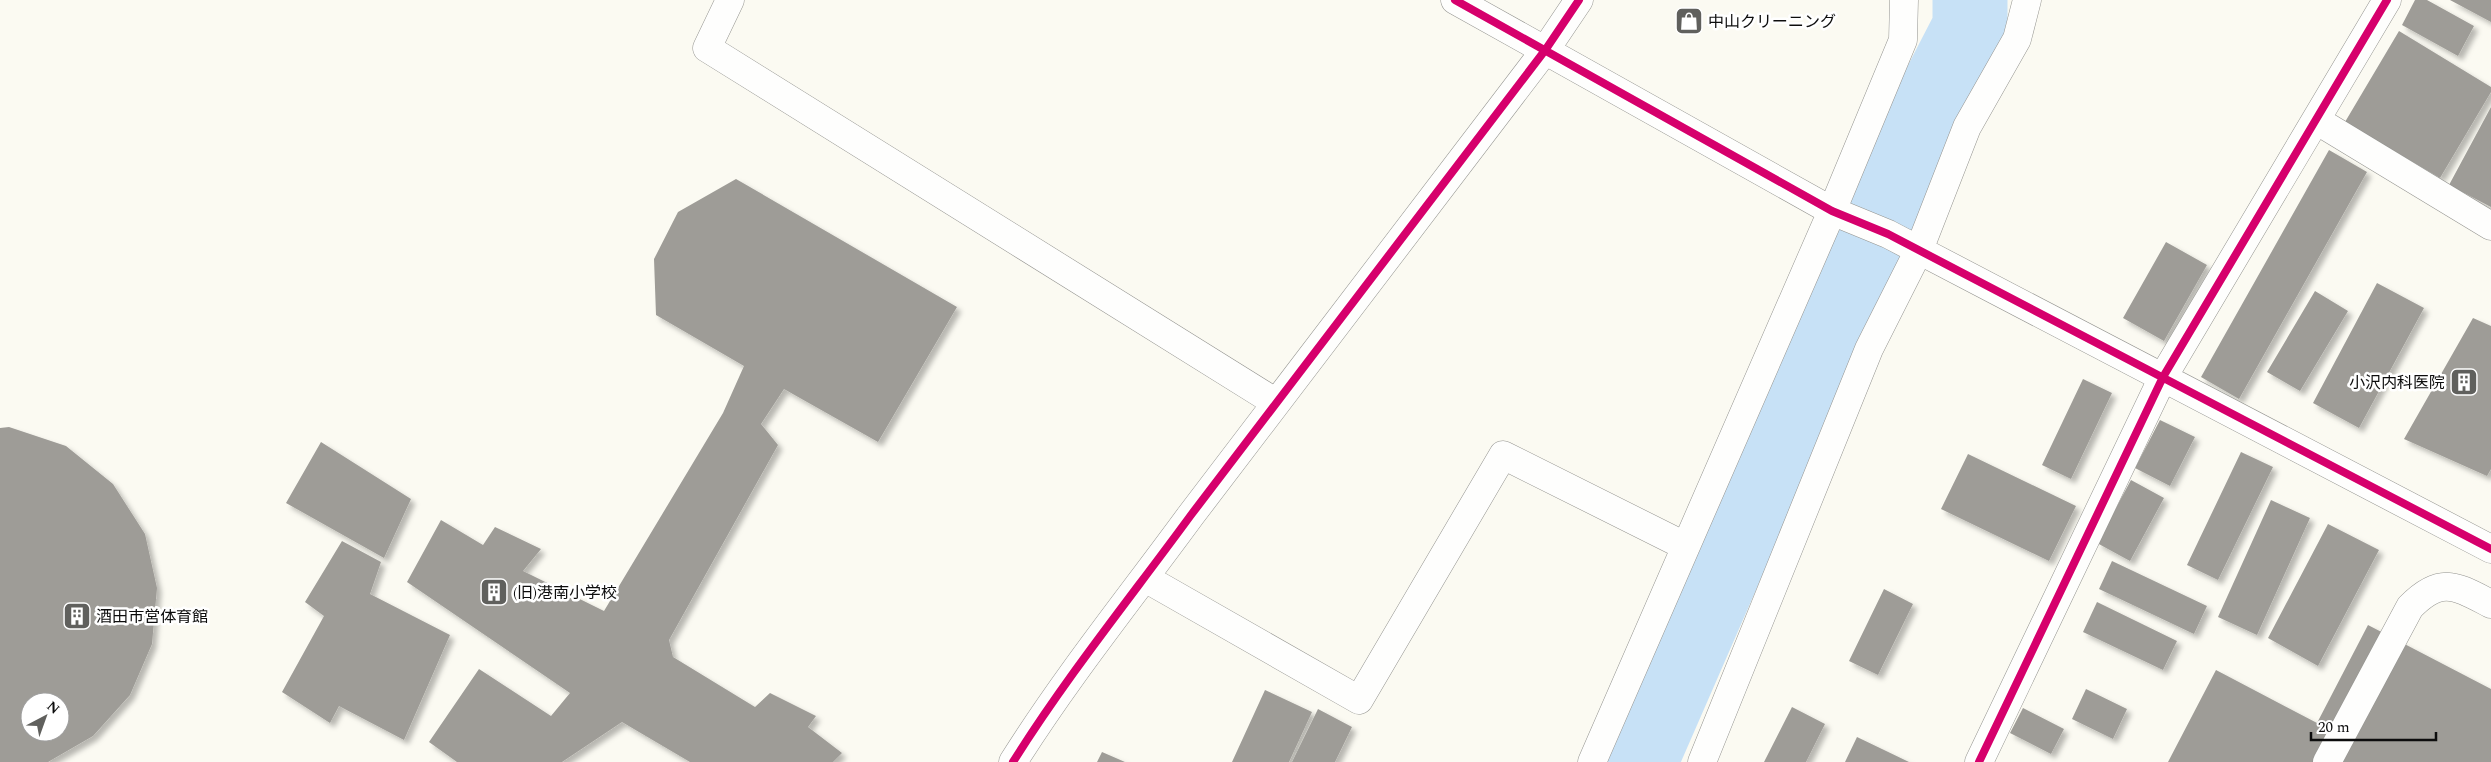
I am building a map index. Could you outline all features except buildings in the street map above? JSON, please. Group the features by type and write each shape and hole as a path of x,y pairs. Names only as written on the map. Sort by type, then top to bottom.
{"street":[{"path":"730,0 707,48 1275,402"},
{"path":"1455,0 1546,49 1832,211 1888,234 2491,549"},
{"path":"1013,762 1041,718 1275,402 1546,49 1579,0"},
{"path":"1592,762 1832,211 1903,40 1904,0"},
{"path":"1702,762 1870,349 1919,250 1967,128 2017,39 2027,0"},
{"path":"1979,762 2164,377 2387,0"},
{"path":"2316,120 2491,226"},
{"path":"1145,578 1360,700 1503,455 1685,546"},
{"path":"2327,762 2410,607 2423,593 2435,587 2449,585 2491,604"}],"waterway":[{"path":"1640,762 1863,251 1895,172 1970,27 1970,0"}],"cycle path":[{"path":"1455,0 1832,211 1888,234 2491,549"},
{"path":"1013,762 1055,699 1100,637 1279,398 1546,49 1579,0"},
{"path":"1979,762 2163,377 2387,0"}],"place":[{"name":"中山クリーニング","path":"1689,21"},
{"name":"小沢内科医院","path":"2464,382"},
{"name":"(旧)港南小学校","path":"494,592"},
{"name":"酒田市営体育館","path":"77,616"}]}
